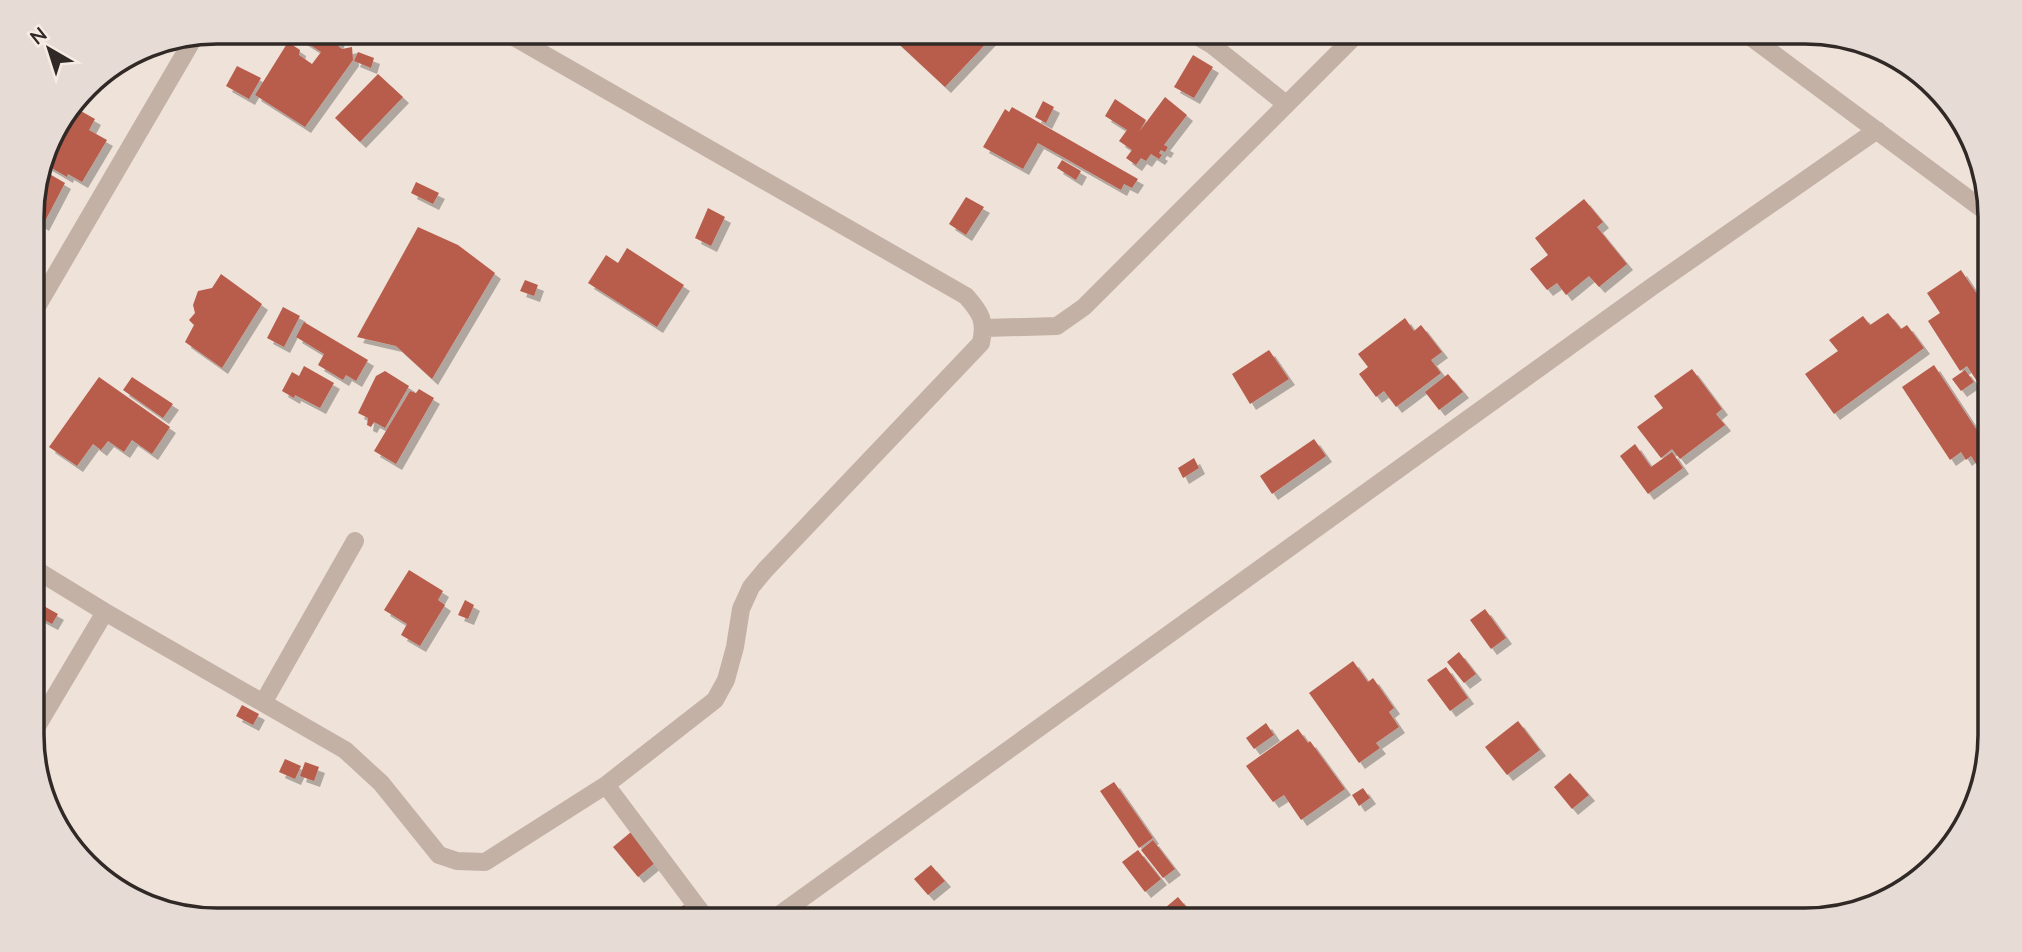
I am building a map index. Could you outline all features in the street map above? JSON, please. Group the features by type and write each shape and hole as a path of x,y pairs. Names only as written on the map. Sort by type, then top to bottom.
{"street":[{"path":"44,575 345,750 381,783 439,855 457,861 485,862 606,785 715,700 726,680 741,609 751,587 981,344 985,328 979,310 966,296 526,44"},
{"path":"1210,44 1286,104"},
{"path":"985,328 1057,326 1084,307 1347,44"},
{"path":"1760,44 1977,205"},
{"path":"44,294 189,46"},
{"path":"789,908 1653,286 1877,130"},
{"path":"263,703 355,541"},
{"path":"44,715 105,612"},
{"path":"606,785 698,908"}],"building":[{"path":"287,44 300,50 299,55 312,64 321,52 309,44 337,44 342,49 352,47 353,60 305,127 255,95"},
{"path":"899,44 986,44 945,87"},
{"path":"358,52 374,58 371,68 354,61"},
{"path":"1193,55 1213,67 1194,98 1174,87"},
{"path":"237,66 261,78 249,99 226,86"},
{"path":"378,74 403,97 360,142 335,118"},
{"path":"1165,97 1187,115 1164,145 1168,147 1165,152 1161,150 1159,159 1151,154 1146,161 1141,158 1136,165 1126,158 1132,150 1119,141 1127,130 1105,116 1115,99 1146,120 1139,132"},
{"path":"1043,101 1054,107 1046,123 1035,117"},
{"path":"1012,107 1138,179 1132,188 1124,184 1121,190 1038,143 1023,169 983,147 1005,109 1009,112"},
{"path":"81,111 95,119 89,130 107,140 82,182 68,174 67,177 51,168 67,130"},
{"path":"1062,160 1081,171 1076,180 1057,168"},
{"path":"50,174 65,183 44,223 45,194"},
{"path":"416,182 439,193 433,204 411,193"},
{"path":"966,197 984,207 966,235 949,224"},
{"path":"1584,199 1603,222 1597,227 1627,264 1599,287 1589,276 1566,295 1557,283 1547,290 1530,269 1548,255 1535,238"},
{"path":"708,208 725,217 711,246 695,238"},
{"path":"418,227 458,245 495,273 432,379 396,346 357,337"},
{"path":"627,248 684,285 657,327 588,283 606,255 618,263"},
{"path":"1961,270 1978,296 1978,383 1967,366 1960,371 1928,321 1940,313 1927,293"},
{"path":"221,274 262,304 222,368 185,342 194,325 189,320 195,313 193,305 198,291 212,288"},
{"path":"525,280 538,285 534,296 520,291"},
{"path":"283,307 300,316 284,347 267,338"},
{"path":"1888,313 1901,329 1907,325 1924,348 1834,414 1805,374 1838,351 1829,340 1863,316 1870,325"},
{"path":"1405,318 1414,331 1421,325 1442,352 1431,360 1441,373 1396,407 1384,391 1376,397 1359,374 1368,367 1358,354"},
{"path":"304,322 368,360 356,381 346,375 343,380 318,365 324,354 296,337"},
{"path":"1269,350 1289,379 1250,404 1232,374"},
{"path":"1934,365 1978,432 1978,467 1971,456 1966,460 1961,452 1950,460 1902,387"},
{"path":"304,366 334,383 320,408 282,391 292,372 299,376"},
{"path":"1692,369 1722,409 1716,414 1725,425 1680,459 1672,449 1661,458 1637,427 1663,408 1654,396"},
{"path":"1965,370 1974,382 1961,391 1952,379"},
{"path":"385,371 409,386 385,428 374,422 371,427 367,425 368,418 358,413 376,376"},
{"path":"1448,374 1463,392 1439,410 1425,392"},
{"path":"99,377 170,427 152,454 132,440 124,452 108,441 101,450 93,444 77,466 49,447"},
{"path":"132,377 173,404 163,418 123,390"},
{"path":"419,389 434,398 396,464 374,451 410,391 416,393"},
{"path":"1314,439 1326,456 1272,494 1260,476"},
{"path":"1635,444 1651,467 1672,452 1683,468 1648,494 1620,456"},
{"path":"1194,458 1199,468 1183,478 1178,468"},
{"path":"409,570 443,591 438,600 445,605 420,646 401,635 407,624 384,610"},
{"path":"465,600 474,605 468,619 458,615"},
{"path":"44,606 58,614 52,624 44,620"},
{"path":"1485,609 1506,638 1491,649 1470,620"},
{"path":"1459,652 1476,674 1464,683 1447,662"},
{"path":"1353,661 1368,682 1373,678 1394,708 1389,712 1399,727 1376,743 1380,748 1359,763 1309,693"},
{"path":"1446,667 1468,698 1450,711 1427,680"},
{"path":"242,705 259,714 253,725 236,716"},
{"path":"1518,721 1540,750 1507,775 1485,747"},
{"path":"1266,723 1274,735 1254,749 1246,738"},
{"path":"1298,729 1345,789 1301,820 1284,795 1273,802 1246,766"},
{"path":"285,759 301,766 295,779 279,772"},
{"path":"305,762 319,767 314,781 300,776"},
{"path":"1570,773 1589,795 1572,809 1554,787"},
{"path":"1114,782 1153,838 1139,848 1100,791"},
{"path":"1363,788 1370,798 1359,806 1352,795"},
{"path":"631,832 656,862 638,877 613,847"},
{"path":"1153,840 1175,869 1163,878 1141,850"},
{"path":"1138,850 1161,879 1145,892 1122,862"},
{"path":"931,865 945,881 928,895 914,879"},
{"path":"1178,897 1187,908 1165,908"}]}
